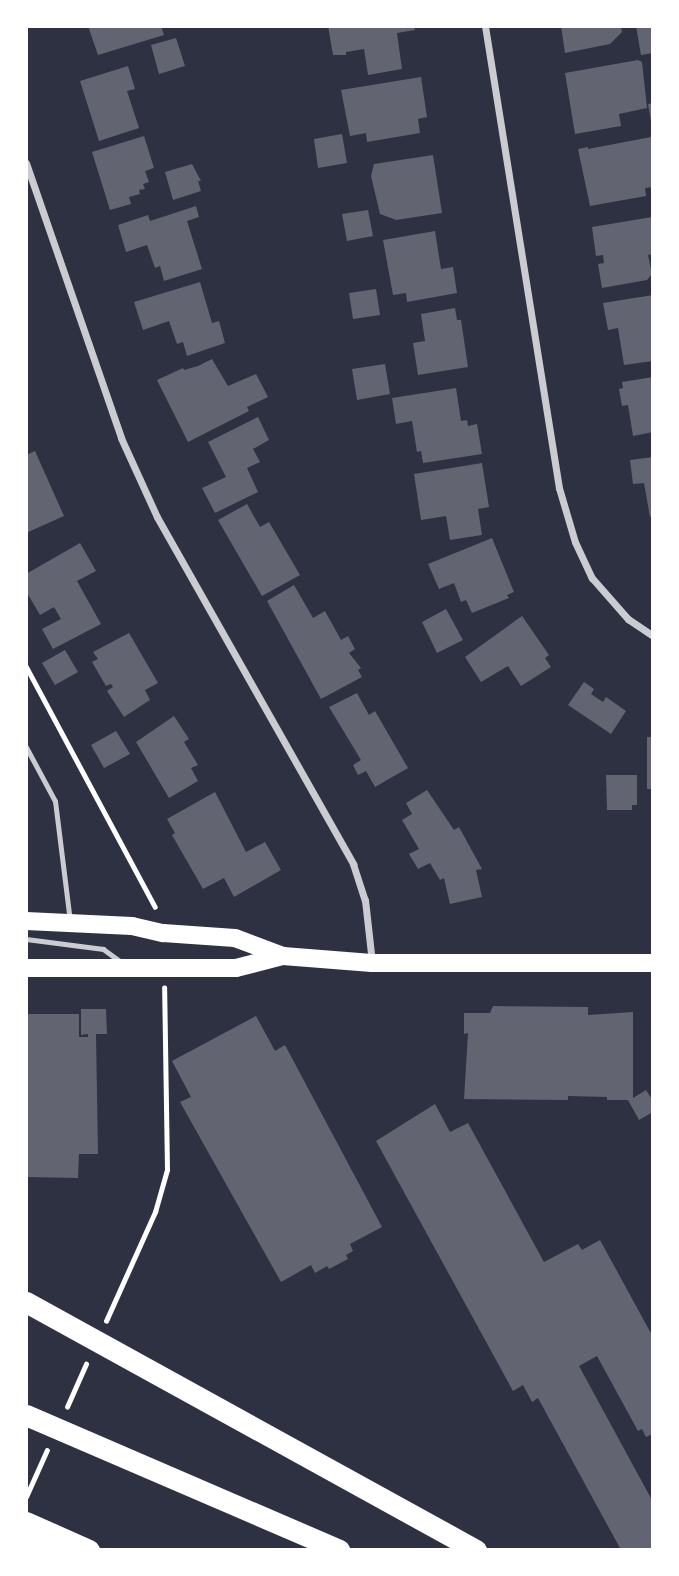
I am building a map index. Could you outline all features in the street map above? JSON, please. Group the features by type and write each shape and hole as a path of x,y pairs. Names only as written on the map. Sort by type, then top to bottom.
{"highway":[{"path":"26,1302 476,1550"},
{"path":"26,1415 339,1550"},
{"path":"26,1522 89,1550"},
{"path":"26,1541 51,1550"}],"main road":[{"path":"26,921 235,938 283,956 372,963 653,962"},
{"path":"26,968 236,968 283,956"}],"street":[{"path":"485,26 559,488 575,542 592,578 609,601 651,636"},
{"path":"26,163 121,438 157,517 353,864 365,900 372,963"}],"lane":[{"path":"26,747 55,801 70,923"},
{"path":"26,939 103,949 130,969"}],"path":[{"path":"26,666 158,911"},
{"path":"155,1212 167,1170 164,984"}],"building":[{"path":"88,26 161,26 164,35 98,55"},
{"path":"328,26 414,26 415,30 397,33 402,69 368,75 364,49 346,52 346,55 333,55"},
{"path":"561,26 621,26 622,32 610,44 565,53"},
{"path":"636,26 653,26 653,53 641,55"},
{"path":"176,38 185,66 159,74 151,45"},
{"path":"638,60 642,62 647,108 619,114 621,126 575,134 565,73"},
{"path":"128,66 135,89 127,91 139,128 99,141 80,81"},
{"path":"421,77 427,117 418,119 420,133 367,142 366,133 350,136 341,90"},
{"path":"653,103 653,121 651,121 648,104"},
{"path":"342,134 347,163 318,168 314,139"},
{"path":"144,136 154,168 145,171 149,182 143,184 145,189 139,190 140,194 129,197 131,204 110,210 92,152"},
{"path":"651,137 653,187 645,188 646,196 590,206 578,149"},
{"path":"433,155 442,213 396,220 380,214 371,176 374,164"},
{"path":"192,164 201,181 198,181 201,191 173,200 165,172"},
{"path":"196,206 199,217 187,221 202,269 164,281 160,266 155,268 147,245 126,252 118,225 148,215 150,221"},
{"path":"368,210 373,236 347,241 342,214"},
{"path":"652,217 653,254 648,255 652,274 647,280 602,288 598,264 604,263 603,255 596,256 592,227"},
{"path":"435,231 441,269 453,267 457,293 407,302 406,293 393,295 383,240"},
{"path":"200,282 212,323 219,321 225,343 187,356 183,342 177,344 169,321 143,330 134,302"},
{"path":"376,289 380,315 353,319 349,293"},
{"path":"653,295 653,361 624,365 618,328 608,330 603,303"},
{"path":"455,308 457,320 461,320 468,367 418,375 413,343 425,341 421,314"},
{"path":"212,359 228,386 256,374 268,397 247,407 249,411 188,442 157,380"},
{"path":"385,364 390,394 357,400 352,369"},
{"path":"653,377 653,432 633,436 628,405 622,406 619,389 623,388 622,382"},
{"path":"456,388 461,421 467,420 468,426 477,424 482,454 423,463 421,451 417,452 412,421 396,424 392,398"},
{"path":"258,417 269,440 253,449 260,462 247,468 258,492 215,513 202,488 226,477 208,442"},
{"path":"35,451 64,516 26,533 26,455"},
{"path":"653,457 653,516 650,517 644,483 633,484 630,460"},
{"path":"482,463 489,507 478,509 482,535 450,540 446,516 421,520 414,474"},
{"path":"247,504 260,527 269,522 300,575 262,596 218,520"},
{"path":"492,538 514,592 507,595 509,598 472,613 466,600 461,602 454,583 439,589 428,564"},
{"path":"80,543 96,571 77,581 101,624 53,649 42,629 61,619 54,607 40,615 26,591 26,574"},
{"path":"294,585 313,618 325,611 341,640 348,636 355,649 349,653 361,668 358,670 362,677 321,699 267,601"},
{"path":"446,609 463,640 437,653 422,622"},
{"path":"522,616 549,655 545,658 551,667 521,686 508,666 481,682 465,657"},
{"path":"129,633 158,683 145,690 150,700 124,717 107,691 113,687 111,684 106,686 92,662 98,659 93,652"},
{"path":"65,650 78,672 55,685 42,663"},
{"path":"584,682 594,689 591,694 603,702 606,697 626,711 611,734 568,705"},
{"path":"357,693 369,715 375,711 408,768 375,787 366,771 358,775 353,765 361,760 329,707"},
{"path":"174,716 189,739 184,742 198,765 191,768 198,781 169,798 136,742"},
{"path":"116,731 130,754 104,768 91,745"},
{"path":"647,737 653,737 653,789 647,789"},
{"path":"606,775 637,775 637,805 632,805 632,810 607,810"},
{"path":"427,790 454,830 459,827 482,869 476,870 482,897 450,904 444,878 440,880 430,863 418,869 409,854 419,849 402,820 412,814 406,803"},
{"path":"215,792 246,852 265,842 281,870 234,897 224,878 203,889 172,835 175,833 167,819"},
{"path":"493,1006 588,1007 588,1015 633,1012 633,1098 646,1090 653,1101 653,1112 639,1120 628,1100 607,1100 607,1097 568,1096 568,1100 464,1099 468,1033 464,1034 464,1013 490,1013"},
{"path":"81,1009 106,1009 107,1034 96,1034 98,1154 79,1154 78,1178 26,1177 26,1014 79,1014 79,1037 88,1037 88,1034 81,1035"},
{"path":"256,1016 275,1051 285,1045 382,1227 350,1244 353,1251 346,1255 348,1259 315,1273 311,1265 281,1282 180,1102 191,1097 172,1061"},
{"path":"435,1104 450,1132 468,1123 544,1262 578,1244 582,1250 600,1240 653,1337 653,1434 646,1437 642,1429 638,1431 597,1356 579,1366 653,1502 653,1550 621,1550 538,1398 532,1402 523,1385 513,1391 376,1141"}]}
